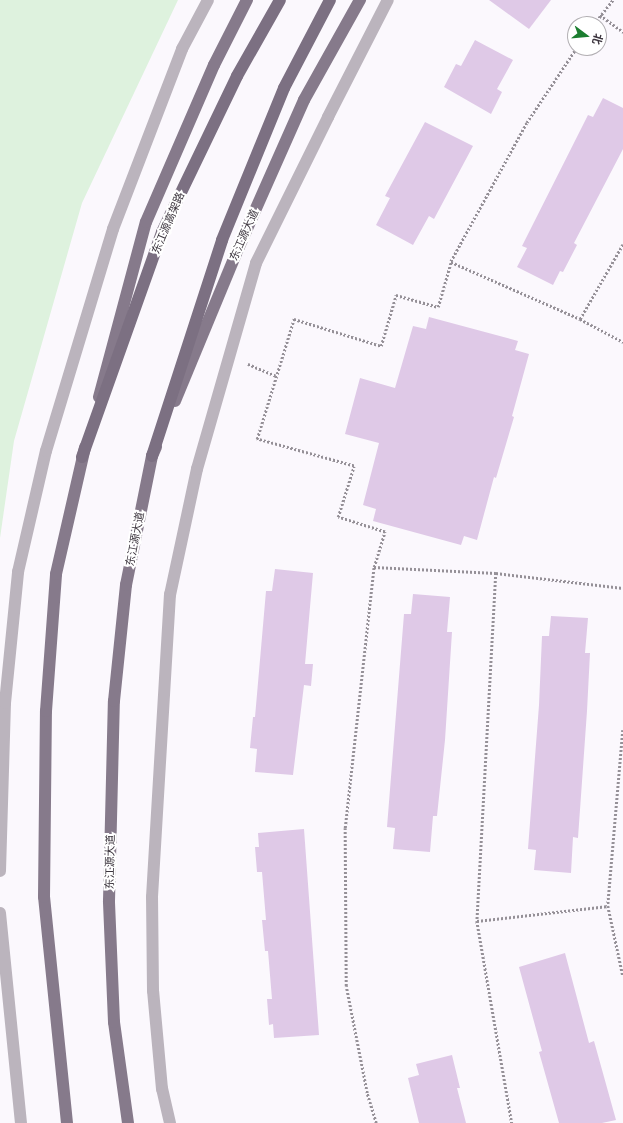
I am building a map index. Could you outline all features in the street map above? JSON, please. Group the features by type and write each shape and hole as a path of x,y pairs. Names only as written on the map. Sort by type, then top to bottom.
{"highway":[{"name":"东江源高架路","path":"82,457 162,232 237,76 280,0"},
{"path":"152,456 222,240 284,88 330,0"}],"main road":[{"path":"67,1123 44,897 46,711 56,574 82,457 146,222 214,65 247,0"},
{"name":"东江源大道","path":"128,1123 114,1022 109,901 114,701 126,585 152,456 238,249 301,107 360,0"}],"street":[{"path":"0,871 5,703 18,572 46,451 113,230 182,48 208,0"},
{"path":"170,1123 162,1089 153,991 152,897 170,595 197,469 256,263 388,0"},
{"path":"0,914 21,1123"}],"path":[{"path":"613,0 600,15 623,32"},
{"path":"376,1123 367,1093 346,986 345,836 374,567 385,532 338,517 354,466 257,439 294,319 381,346 396,294 438,307 451,262 527,123 572,56"},
{"path":"580,319 623,244"},
{"path":"451,262 580,319 623,342"},
{"path":"230,356 276,376"},
{"path":"374,567 496,573 623,588"},
{"path":"496,573 477,921 512,1123"},
{"path":"623,730 608,906 623,976"},
{"path":"477,921 608,906"}],"green space":[{"path":"0,0 178,0 82,203 14,441 0,538"}],"building":[{"path":"489,0 551,0 529,29"},
{"path":"475,40 513,60 497,89 502,92 491,114 444,87 456,64 461,66"},
{"path":"603,98 623,108 623,149 574,243 577,245 563,272 560,271 553,285 517,267 527,248 522,246 588,115 593,117"},
{"path":"425,122 473,146 434,219 429,216 413,245 376,225 390,198 385,196"},
{"path":"429,317 518,341 515,350 529,354 512,416 514,417 496,478 494,477 477,540 464,536 461,545 373,521 376,509 363,505 379,443 345,434 360,378 395,388 413,326 426,329"},
{"path":"275,569 313,573 305,664 313,664 311,686 304,685 293,775 255,772 257,749 250,748 253,717 255,717 266,591 272,591"},
{"path":"413,594 450,597 447,632 452,632 445,740 437,816 433,816 430,852 393,849 395,828 387,827 404,614 411,614"},
{"path":"551,616 588,618 585,653 590,653 587,711 578,838 573,837 571,873 534,870 536,850 528,849 539,705 542,636 549,636"},
{"path":"304,829 319,1035 274,1038 273,1024 269,1025 267,999 272,999 268,951 265,951 262,920 266,920 262,872 257,872 255,847 259,847 258,833"},
{"path":"565,953 589,1043 594,1041 616,1120 602,1123 559,1123 539,1052 542,1051 519,967"},
{"path":"452,1055 460,1088 457,1088 466,1123 419,1123 408,1078 419,1075 416,1064"}]}
